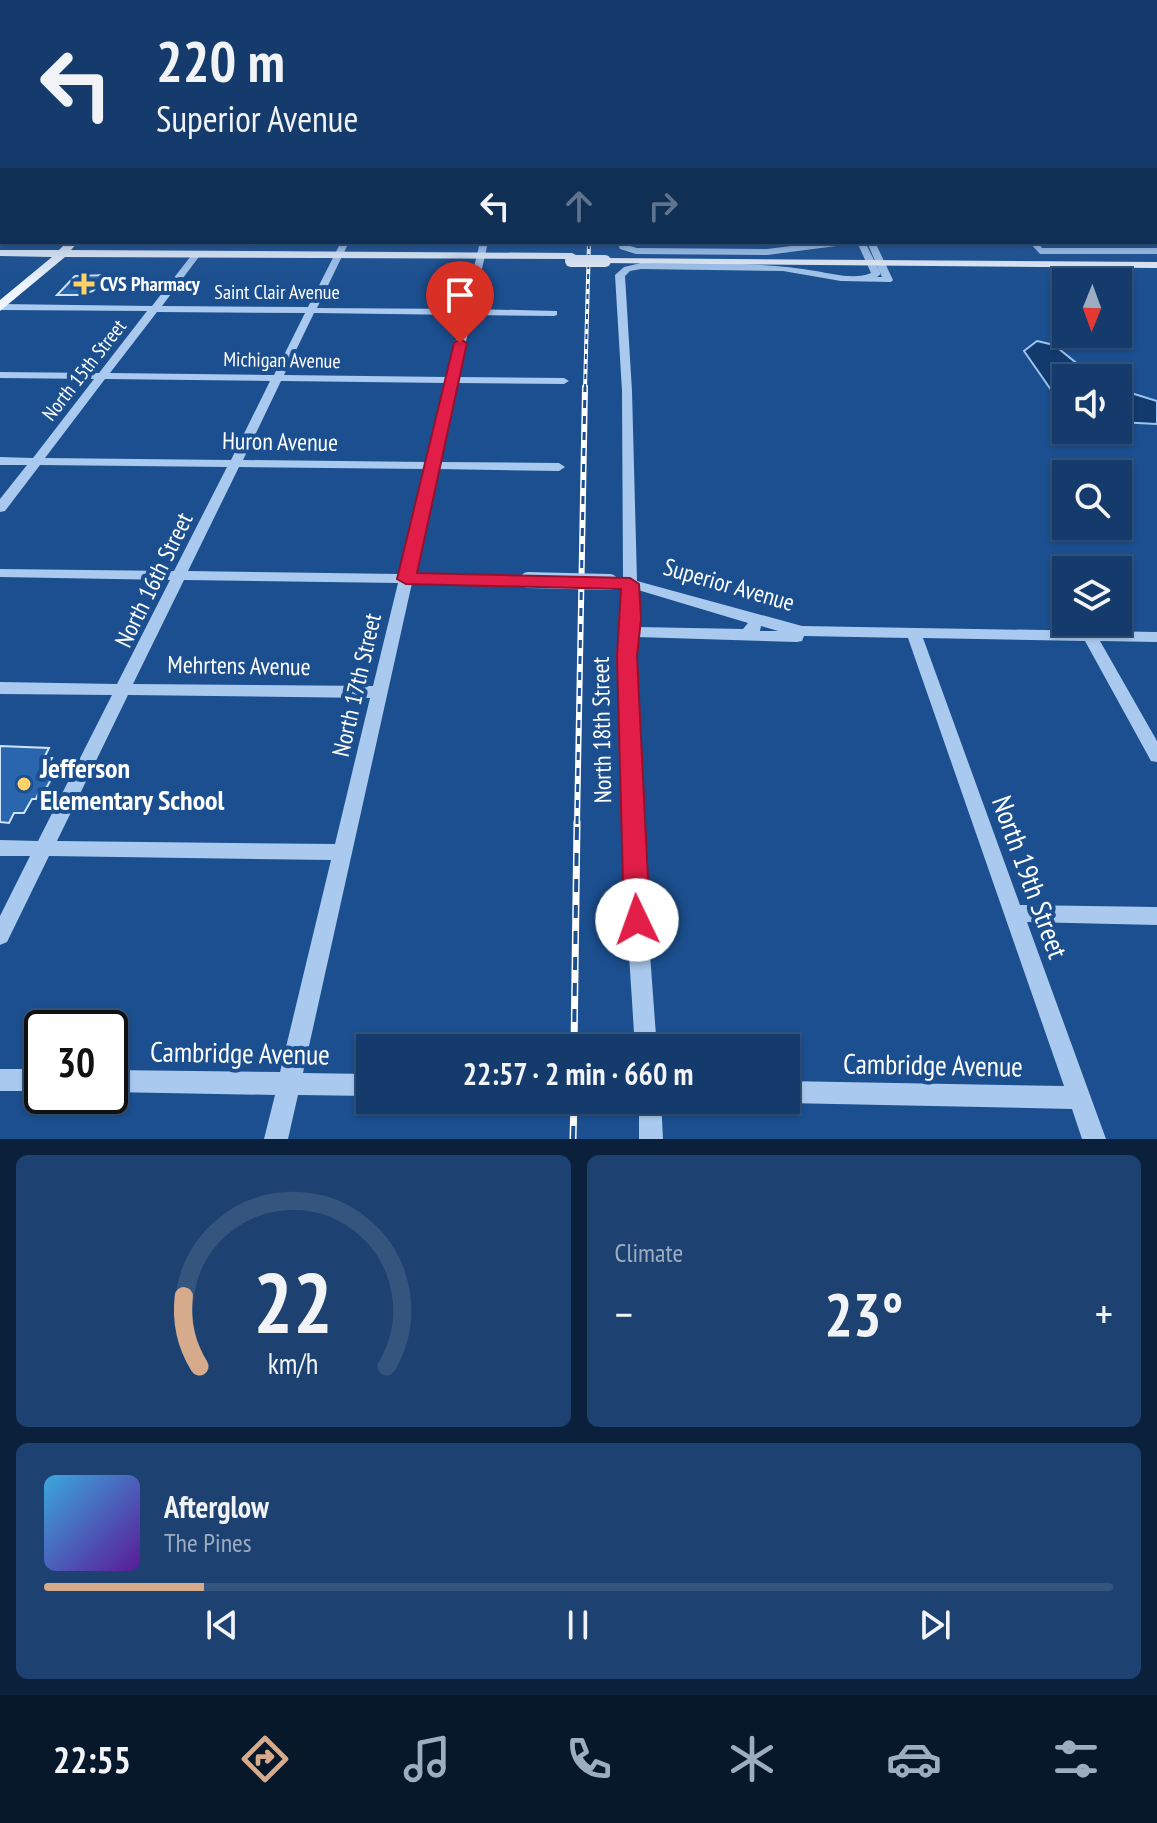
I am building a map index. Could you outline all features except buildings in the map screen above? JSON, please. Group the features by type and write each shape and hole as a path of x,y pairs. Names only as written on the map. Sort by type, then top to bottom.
{"main road":[{"path":"0,253 60,248 127,254 341,249 480,257 1157,265"},
{"path":"0,253 60,248"},
{"path":"0,307 35,274 34,268 60,248"},
{"path":"875,260 1157,259"}],"street":[{"name":"North 17th Street","path":"276,1139 483,244"},
{"path":"622,245 642,251 767,252 829,244"},
{"path":"863,244 875,260"},
{"path":"871,244 875,260"},
{"path":"1035,244 1040,251 1157,251"},
{"name":"North 16th Street","path":"0,936 341,249"},
{"name":"North 15th Street","path":"0,508 197,254"},
{"name":"North 18th Street","path":"645,1034 635,893 627,668 630,584 627,391 620,276 627,269 641,266 783,268 865,279 889,279 875,260"},
{"name":"Saint Clair Avenue","path":"0,307 554,313"},
{"name":"Michigan Avenue","path":"0,375 564,380"},
{"name":"Huron Avenue","path":"0,461 559,467"},
{"name":"Superior Avenue","path":"0,573 610,582 680,594 756,620 817,632 1052,636"},
{"path":"721,634 749,633 756,620"},
{"path":"630,632 805,637 817,632"},
{"name":"North 19th Street","path":"914,634 1094,1139"},
{"path":"1090,636 1157,756"},
{"name":"Superior Avenue","path":"1090,636 1157,637"},
{"name":"Mehrtens Avenue","path":"0,688 381,692"},
{"path":"0,848 344,852"},
{"path":"1014,913 1157,916"},
{"path":"0,1080 24,1080"},
{"name":"Cambridge Avenue","path":"128,1081 356,1085"},
{"name":"Cambridge Avenue","path":"800,1092 1080,1098"},
{"path":"650,1114 651,1139"}],"water":[{"path":"1037,341 1052,345 1052,348 1058,348 1078,364 1052,364 1052,391 1024,351"},
{"path":"1132,393 1157,401 1157,424 1132,423"}],"railway":[{"path":"585,389 589,244"},
{"path":"577,824 585,387"},
{"path":"574,1034 577,822"},
{"path":"573,1139 574,1114"}],"place":[{"name":"CVS Pharmacy","path":"84,284"},
{"name":"Jefferson Elementary School","path":"24,784"}],"route":[{"path":"460,343 406,579 630,584 631,619 627,656 637,920"}]}
